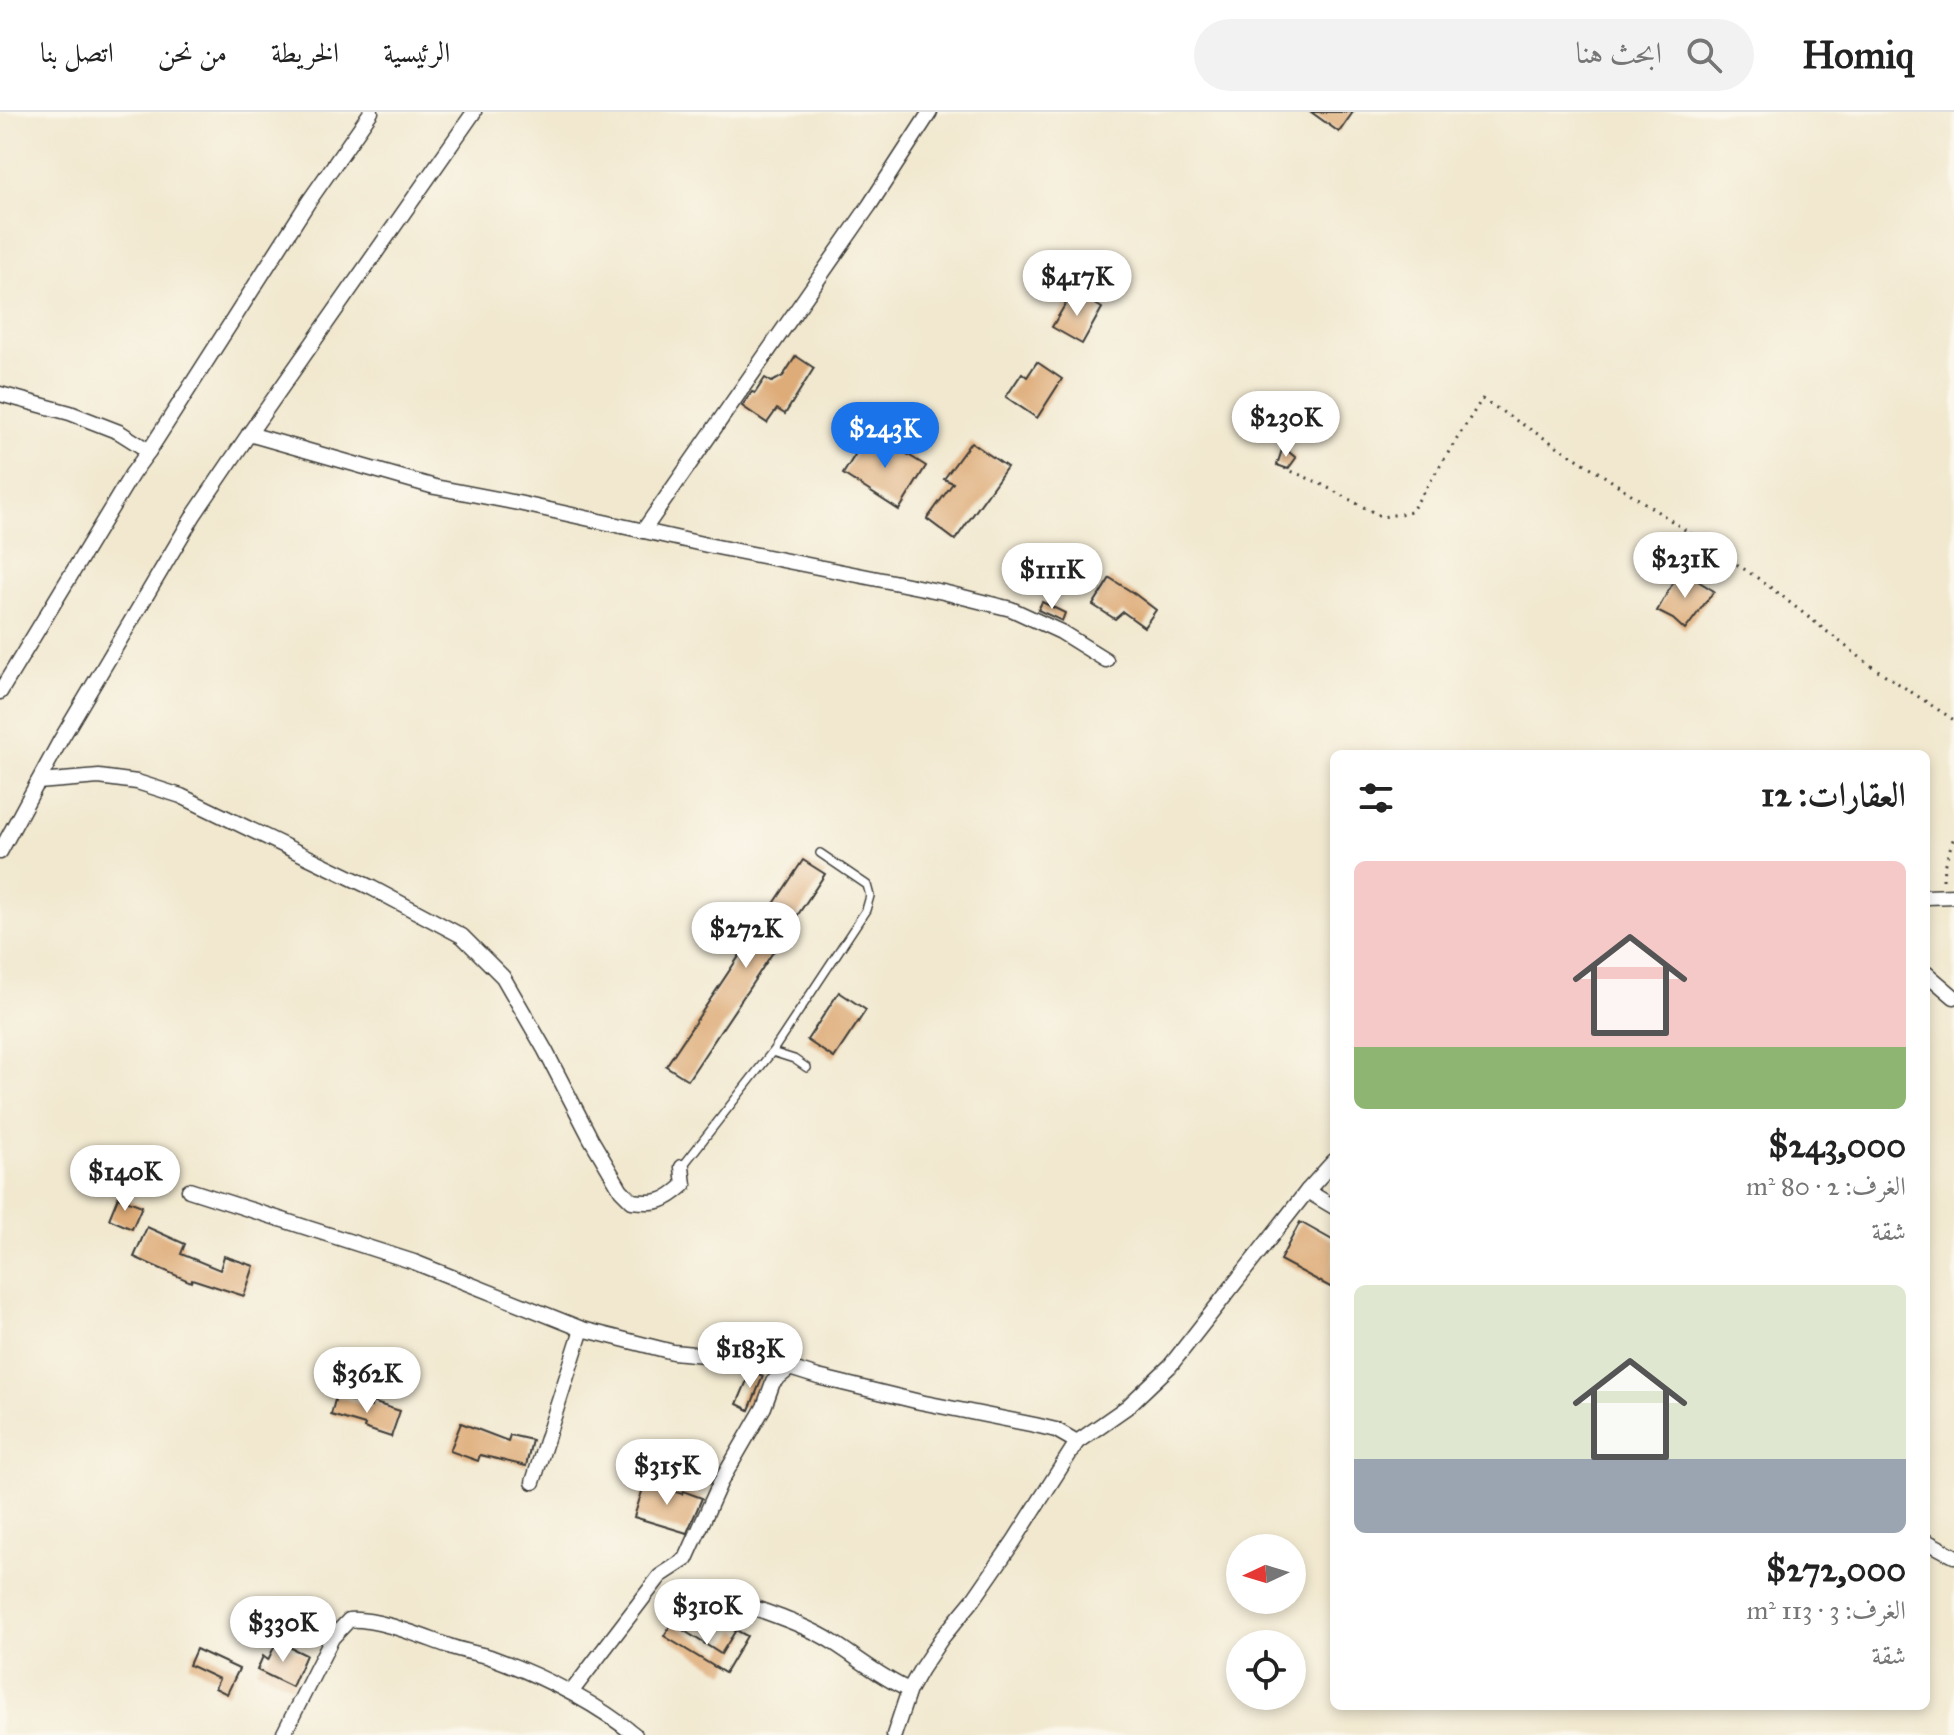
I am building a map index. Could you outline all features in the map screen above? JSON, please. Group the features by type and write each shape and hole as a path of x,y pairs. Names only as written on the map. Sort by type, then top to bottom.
{"street":[{"path":"0,692 132,474 309,201 371,112"},
{"path":"0,852 194,515 474,112"},
{"path":"643,531 869,206 930,112"},
{"path":"0,394 70,413 119,432 149,451"},
{"path":"249,434 435,487 943,592 1011,609 1061,632 1106,660"},
{"path":"38,782 99,777 137,782 181,796 372,888 462,936 503,977 621,1190 632,1201 661,1201 671,1197 684,1185 682,1167"},
{"path":"1930,976 1954,997"},
{"path":"894,1735 909,1690 941,1639 974,1599 1014,1541 1077,1442 1127,1407 1170,1366 1330,1165"},
{"path":"189,1190 414,1262 582,1329 673,1352 767,1361 920,1402 1056,1430 1077,1442"},
{"path":"1307,1191 1330,1205"},
{"path":"533,1482 582,1329"},
{"path":"572,1691 660,1576 686,1559 720,1483 764,1407 773,1382 790,1368"},
{"path":"1930,1543 1954,1556"},
{"path":"735,1601 833,1642 909,1690"},
{"path":"283,1735 332,1638 349,1620 363,1619 487,1656 572,1691 635,1735"}],"lane":[{"path":"682,1167 772,1052 866,910 870,896 867,885 820,853"},
{"path":"772,1052 794,1059 807,1068"}],"path":[{"path":"1277,465 1317,482 1382,517 1411,512 1482,399 1762,581 1870,665 1954,720"},
{"path":"1948,896 1944,866 1954,837"}],"building":[{"path":"1311,112 1353,112 1339,132"},
{"path":"1073,291 1102,308 1082,344 1052,327"},
{"path":"796,356 814,368 785,414 777,409 767,423 742,406 765,378 772,382 783,376"},
{"path":"1037,362 1062,379 1037,418 1006,397 1022,373 1027,377"},
{"path":"870,431 926,466 899,510 843,474"},
{"path":"971,442 1007,467 955,540 927,519 953,483 944,479"},
{"path":"1283,447 1296,458 1288,469 1277,465"},
{"path":"1680,570 1714,591 1685,630 1657,611"},
{"path":"1110,578 1156,610 1144,627 1123,612 1115,619 1093,605"},
{"path":"1042,602 1065,613 1062,621 1038,610"},
{"path":"803,860 825,874 688,1080 666,1066"},
{"path":"839,992 866,1010 834,1058 807,1040"},
{"path":"118,1197 142,1206 132,1229 109,1219"},
{"path":"1300,1222 1330,1239 1330,1287 1280,1260"},
{"path":"147,1227 185,1244 181,1254 220,1270 224,1256 254,1266 244,1296 192,1279 191,1282 134,1257"},
{"path":"352,1353 380,1361 375,1380 346,1372"},
{"path":"751,1371 763,1376 749,1410 737,1404"},
{"path":"336,1396 371,1407 372,1402 400,1411 391,1437 331,1415"},
{"path":"461,1423 508,1441 510,1435 532,1440 526,1466 480,1455 478,1461 450,1451"},
{"path":"645,1482 702,1498 687,1533 634,1517"},
{"path":"672,1623 721,1654 736,1630 747,1636 725,1673 664,1636"},
{"path":"277,1641 306,1655 292,1687 257,1670 263,1656 268,1660"},
{"path":"196,1649 239,1669 227,1694 215,1688 219,1679 189,1665"}]}
